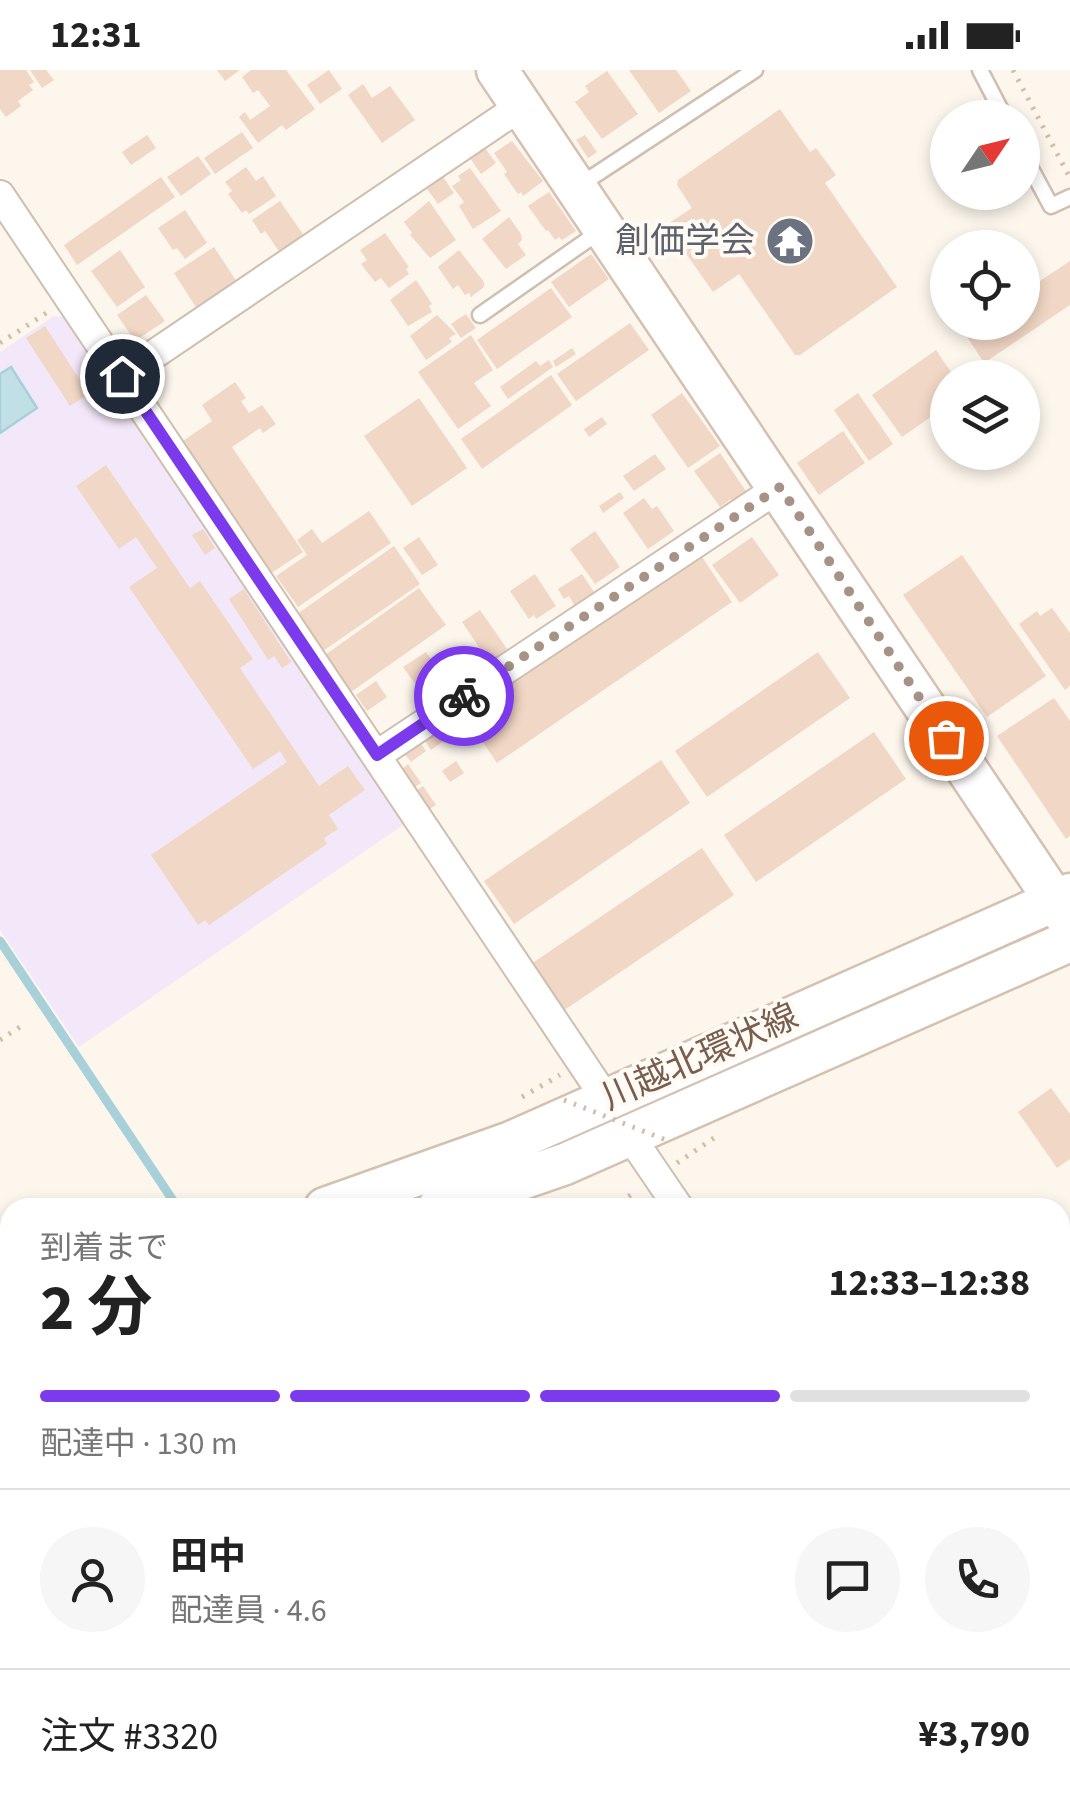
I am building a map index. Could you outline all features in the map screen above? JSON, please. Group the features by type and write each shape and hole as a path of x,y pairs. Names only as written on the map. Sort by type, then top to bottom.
{"main road":[{"path":"497,70 1065,906"},
{"name":"川越北環状線","path":"353,1198 511,1142 1065,906"},
{"name":"川越北環状線","path":"467,1198 648,1138 1070,941"}],"street":[{"path":"122,376 522,106"},
{"path":"0,196 606,1099"},
{"path":"377,755 780,487"},
{"path":"648,1138 675,1198"}],"lane":[{"path":"576,187 756,70"},
{"path":"980,70 995,100"},
{"path":"1040,186 1051,206 1070,197"},
{"path":"480,316 604,228"}],"path":[{"path":"1013,70 1070,179"},
{"path":"0,343 69,298"},
{"path":"0,1040 20,1027"},
{"path":"510,1105 560,1074"},
{"path":"564,1100 648,1138"},
{"path":"671,1167 720,1134"}],"shaded area":[{"path":"54,316 64,317 406,823 79,1047 0,930 0,352"}],"water":[{"path":"11,367 37,408 0,433 0,374"}],"building":[{"path":"0,70 26,70 34,82 29,85 33,90 18,101 21,106 6,117 0,109"},
{"path":"30,70 46,70 54,80 42,88"},
{"path":"217,70 240,70 225,81"},
{"path":"251,70 286,70 315,109 286,130 282,125 258,143 239,117 245,112 250,120 270,106 258,90 253,93 242,77"},
{"path":"329,70 342,89 320,104 307,85"},
{"path":"629,70 676,70 691,91 659,113"},
{"path":"607,71 638,114 602,139 575,102 589,92 585,86"},
{"path":"363,84 372,98 390,86 415,120 382,143 348,95"},
{"name":"創価学会","path":"780,109 810,152 816,148 836,175 825,183 897,287 800,355 795,355 739,274 713,292 666,225 692,208 677,185 678,180"},
{"path":"242,132 253,148 215,174 204,158"},
{"path":"147,135 156,148 131,165 122,152"},
{"path":"585,135 597,152 588,158 576,140"},
{"path":"512,141 543,181 523,196 504,174 507,172 494,153"},
{"path":"485,148 496,163 481,174 470,158"},
{"path":"198,156 211,174 181,196 167,177"},
{"path":"246,167 256,181 263,176 276,196 249,214 246,210 242,213 228,194 232,191 225,182"},
{"path":"470,168 501,211 473,229 459,206 464,202 452,186"},
{"path":"161,177 175,197 77,265 64,245"},
{"path":"443,177 454,193 438,204 427,189"},
{"path":"549,192 576,231 562,240 555,240 546,231 528,206"},
{"path":"280,201 307,240 283,257 252,220"},
{"path":"429,201 456,240 430,258 404,222"},
{"path":"185,210 207,243 185,259 177,248 173,250 158,228"},
{"path":"509,217 521,234 518,244 526,255 506,269 482,239"},
{"path":"385,233 409,267 409,274 389,288 381,278 375,282 361,264 367,260 360,250"},
{"path":"214,247 239,285 199,312 174,273"},
{"path":"120,250 145,287 117,307 91,271"},
{"path":"459,250 484,282 484,287 471,297 458,285 453,289 438,267"},
{"path":"591,254 609,279 569,307 551,282"},
{"path":"1070,261 1070,305 1040,325 1040,281"},
{"path":"416,280 432,304 432,312 408,326 390,300"},
{"path":"551,288 572,317 497,369 477,340"},
{"path":"146,295 165,321 135,341 117,315"},
{"path":"466,314 476,328 461,338 451,324"},
{"path":"437,315 456,334 449,338 452,342 426,360 410,336"},
{"path":"630,323 649,350 576,401 557,374"},
{"path":"45,326 89,394 70,406 26,338"},
{"path":"471,335 493,370 474,383 491,406 458,429 418,372"},
{"path":"969,340 1018,340 988,360 982,360"},
{"path":"572,348 576,354 556,367 553,361"},
{"path":"936,350 943,360 930,360 930,418 902,437 872,395"},
{"path":"549,360 553,367 508,399 500,387 536,361 540,366"},
{"path":"551,375 572,405 482,469 461,439"},
{"path":"235,382 246,398 241,401 249,413 262,405 276,424 263,433 260,428 232,447 303,552 270,574 180,443 212,421 202,405"},
{"path":"682,393 720,446 688,468 651,415"},
{"path":"858,393 893,444 869,461 834,410"},
{"path":"419,398 467,468 412,506 364,436"},
{"path":"602,417 607,424 589,437 584,429"},
{"path":"843,431 865,463 819,495 797,463"},
{"path":"720,453 748,494 734,504 731,499 720,507 694,471"},
{"path":"655,454 666,469 634,491 623,476"},
{"path":"106,465 190,588 200,581 253,659 240,668 319,786 348,766 365,790 329,815 338,829 324,838 327,844 209,925 205,920 198,925 151,855 287,762 280,751 253,769 129,587 157,568 136,537 119,549 76,486"},
{"path":"620,492 624,498 603,513 599,506"},
{"path":"644,498 652,509 657,506 674,531 648,549 623,513"},
{"path":"369,511 391,543 298,607 276,576 307,555 297,540 312,529 322,543"},
{"path":"203,529 215,548 205,555 192,535"},
{"path":"595,531 620,567 595,584 570,549"},
{"path":"419,537 438,565 422,575 403,548"},
{"path":"752,537 779,575 740,603 712,565"},
{"path":"394,546 420,584 323,651 297,614"},
{"path":"700,554 732,602 497,763 465,716"},
{"path":"962,555 1046,676 987,717 903,595"},
{"path":"535,574 556,606 536,619 534,615 529,619 510,591"},
{"path":"582,574 594,592 574,605 558,589"},
{"path":"419,588 446,625 351,692 325,655"},
{"path":"244,589 291,662 282,668 274,656 268,660 229,599"},
{"path":"1052,608 1070,633 1070,686 1065,690 1019,624 1037,611 1040,616"},
{"path":"480,610 507,649 489,662 462,622"},
{"path":"426,652 441,673 418,688 403,667"},
{"path":"818,652 850,698 707,797 675,751"},
{"path":"376,681 387,697 367,711 356,695"},
{"path":"1054,698 1070,721 1070,836 1066,839 997,736"},
{"path":"443,727 450,736 431,750 425,741"},
{"path":"874,732 906,779 756,882 724,835"},
{"path":"420,742 426,751 411,762 404,753"},
{"path":"661,760 690,803 514,924 484,881"},
{"path":"456,761 464,773 450,782 442,771"},
{"path":"408,764 421,783 413,788 401,770"},
{"path":"423,786 436,805 428,810 416,791"},
{"path":"702,848 734,895 560,1013 528,966"},
{"path":"1051,1088 1070,1114 1070,1159 1057,1168 1018,1112"}],"waterway":[{"path":"0,941 171,1198"}],"way so far":[{"path":"464,696 780,487 946,738"}],"place":[{"name":"創価学会","path":"790,241"}],"route":[{"path":"122,376 377,755 464,696"}]}
